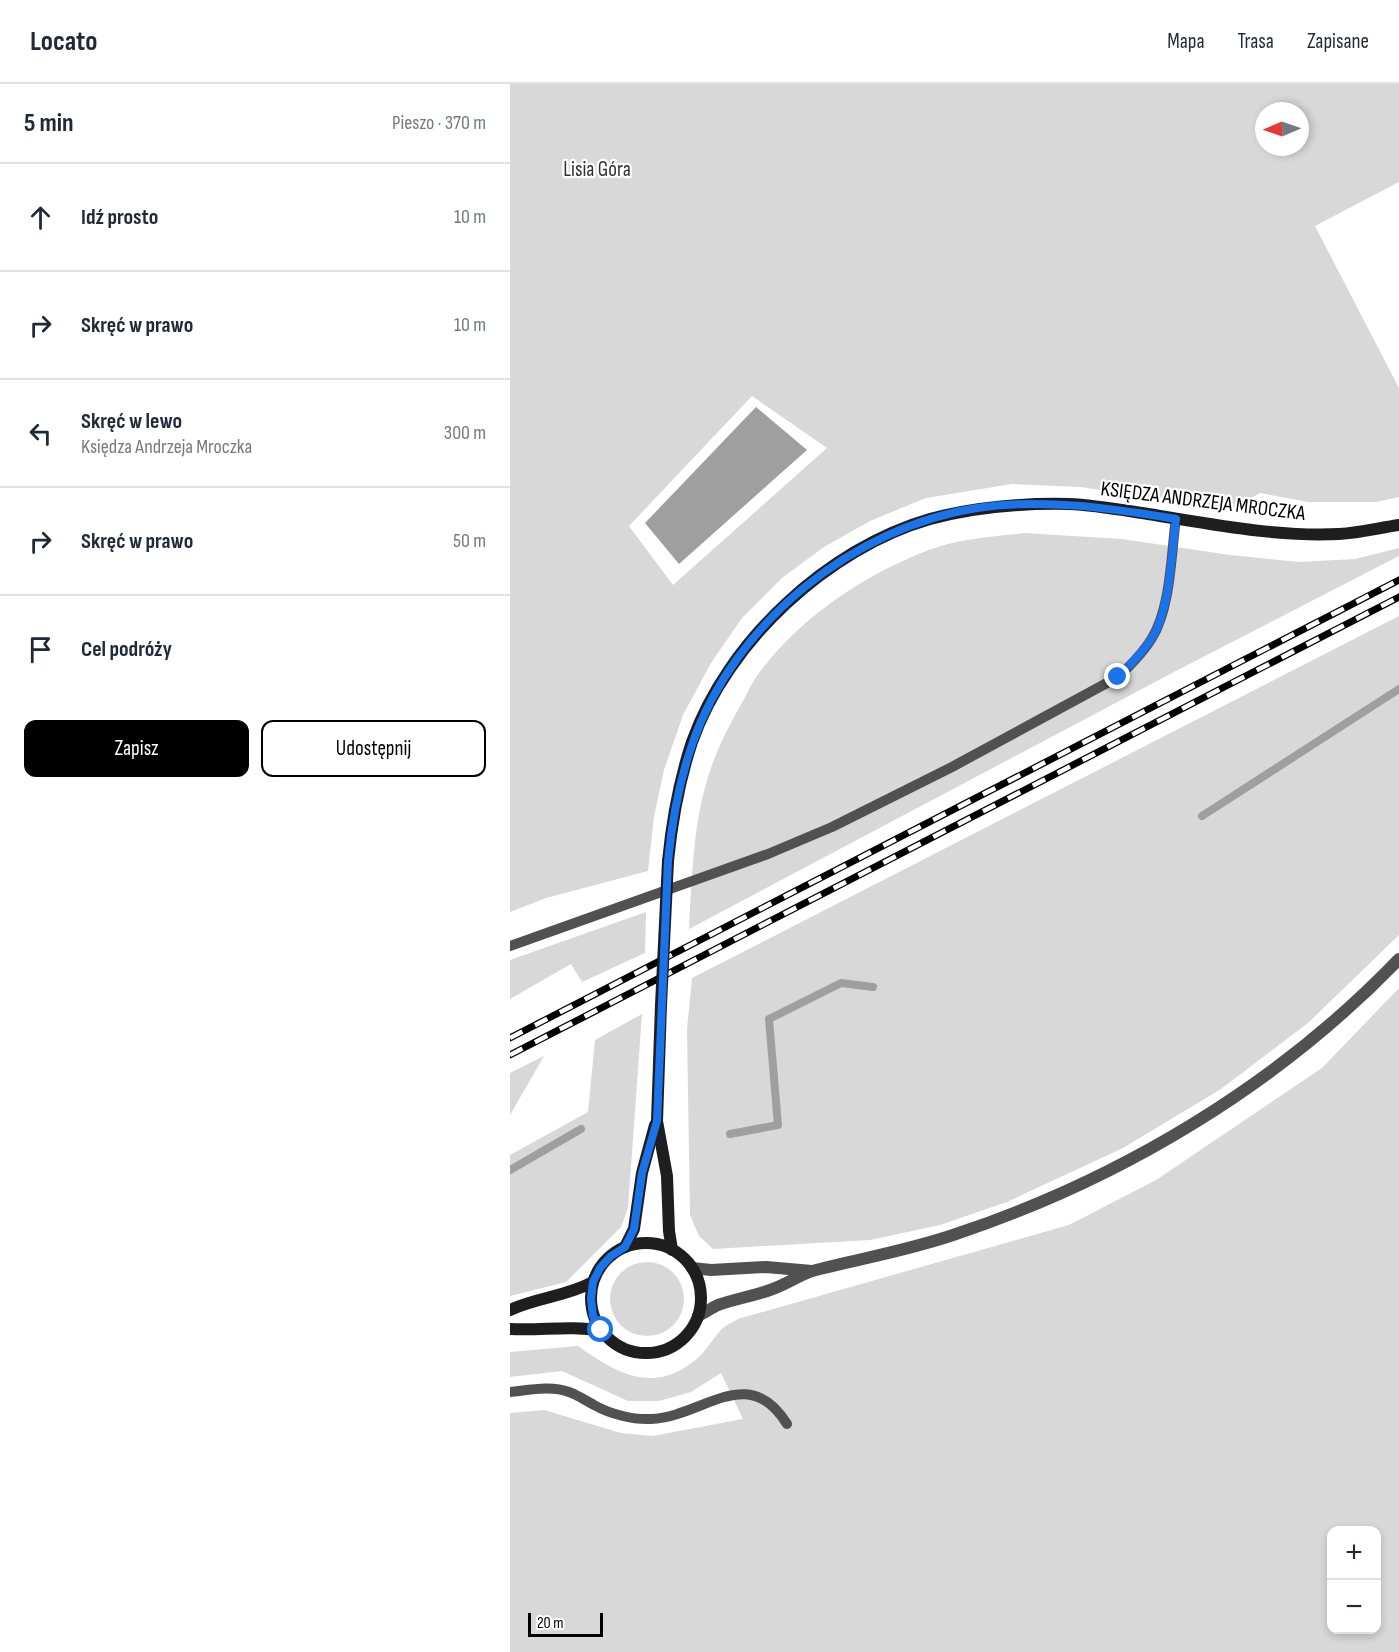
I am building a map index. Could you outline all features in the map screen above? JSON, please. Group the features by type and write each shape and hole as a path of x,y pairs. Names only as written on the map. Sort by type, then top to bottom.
{"street":[{"name":"KSIĘDZA ANDRZEJA MROCZKA","path":"672,1250 667,1176 657,1121 668,861 672,820 693,740 715,694 745,648 774,614 820,575 848,556 890,535 928,520 977,508 1028,504 1072,504 1294,534 1340,534 1399,525"},
{"path":"698,1317 717,1305 771,1290 813,1271 904,1250 966,1231 1067,1191 1163,1142 1263,1076 1347,1009 1399,959"},
{"name":"KSIĘDZA ANDRZEJA MROCZKA","path":"625,1247 634,1229 642,1173 657,1121"},
{"path":"641,1243 657,1244 672,1250 692,1268 699,1283 701,1300 698,1317 688,1334 673,1347 654,1354 634,1353 615,1345 601,1330 593,1316 591,1299 593,1282 600,1268 611,1256 625,1247 641,1243"},
{"path":"692,1268 711,1270 766,1267 813,1271"},
{"path":"510,1310 522,1304 576,1291 593,1282"},
{"path":"510,1329 580,1326 601,1330"}],"lane":[{"path":"510,946 768,854 832,827 952,767 1118,677 1138,657 1153,636 1161,618 1176,519"},
{"path":"510,1392 558,1389 611,1412 650,1419 693,1410 722,1396 736,1393 750,1395 772,1405 787,1424"}],"green space":[{"name":"Lisia Góra","path":"510,84 1399,84 1399,182 1315,226 1399,388 1399,497 1376,502 1308,502 1260,493 1231,509 1080,487 1012,484 926,498 870,521 824,547 782,578 742,618 711,663 683,715 664,770 654,817 648,871 546,898 510,912","holes":["752,396 827,448 673,585 629,526"]},
{"path":"1024,533 1122,539 1230,555 1299,562 1355,559 1399,548 1399,556 1172,673 689,929 692,869 704,790 725,735 752,683 775,653 793,634 834,601 902,561 949,544"},
{"path":"1399,616 1399,935 1308,1023 1221,1089 1123,1148 1007,1202 940,1225 870,1240 713,1249 699,1236 690,1215 687,1029 692,978"},
{"path":"646,912 645,953 582,982 571,964 510,999 510,960"},
{"path":"1399,988 1399,1652 510,1652 510,1413 544,1410 621,1433 653,1436 743,1419 721,1373 691,1392 659,1401 628,1401 562,1371 510,1377 510,1352 578,1346 624,1373 655,1378 670,1375 686,1367 702,1354 721,1330 738,1319 1069,1225 1156,1180 1322,1068"},
{"path":"642,1014 628,1208 621,1227 566,1282 510,1296 510,1155 588,1112 595,1040"},
{"path":"544,1056 510,1115 510,1073"},
{"path":"640,1262 654,1262 668,1268 678,1278 684,1292 684,1306 678,1320 668,1330 654,1336 640,1336 626,1330 616,1320 610,1306 610,1292 616,1278 626,1268"}],"shaded area":[{"path":"756,407 807,450 679,564 645,523"}],"waterway":[{"path":"1202,816 1399,689"},
{"path":"730,1134 778,1125 769,1019 841,983 873,987"},
{"path":"510,1170 581,1129"}],"railway":[{"path":"510,1038 1399,580"},
{"path":"510,1055 1399,597"}],"route":[{"path":"601,1330 593,1316 591,1299 593,1282 600,1268 611,1256 625,1247 634,1229 642,1173 657,1121 668,861 672,820 693,740 715,694 745,648 774,614 811,581 848,556 890,535 928,520 977,508 1028,504 1072,504 1176,519 1161,618 1153,636 1138,657 1118,677"}]}
